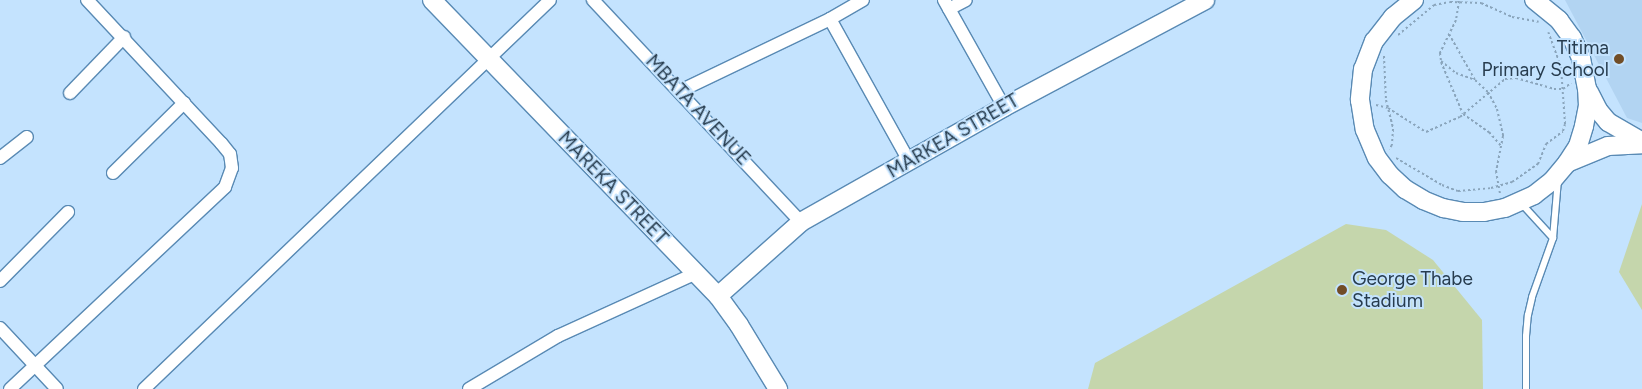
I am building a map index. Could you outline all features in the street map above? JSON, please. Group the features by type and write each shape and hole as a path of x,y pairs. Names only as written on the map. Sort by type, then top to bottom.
{"street":[{"path":"10,389 225,187 232,168 230,154 124,37 87,0"},
{"name":"MAREKA STREET","path":"432,0 718,296 739,325 778,389"},
{"path":"144,389 550,0"},
{"name":"MBATA AVENUE","path":"593,0 801,222"},
{"path":"680,91 830,19 863,0"},
{"path":"966,0 946,4 1004,106"},
{"name":"MARKEA STREET","path":"718,296 801,222 1004,106 1205,0"},
{"path":"1414,0 1394,8 1363,69 1360,100 1364,130 1377,158 1390,175 1405,189 1423,200 1456,210 1484,212 1513,205 1534,195 1563,168 1578,146 1584,126 1588,106 1587,85 1581,58 1572,38 1559,20 1534,0"},
{"path":"830,19 909,161"},
{"path":"70,93 124,37"},
{"path":"1587,85 1598,110 1608,122 1642,143"},
{"path":"113,173 184,103"},
{"path":"0,158 27,137"},
{"path":"1563,168 1608,146 1642,143"},
{"path":"0,281 68,212"},
{"path":"469,389 558,336 696,273"},
{"path":"0,328 57,389"}],"lane":[{"path":"1526,389 1528,315 1532,297 1553,238 1563,168"},
{"path":"1513,205 1538,219 1553,238"}],"path":[{"path":"1459,1 1456,20 1440,53 1441,61 1463,114 1489,132 1502,146"},
{"path":"1393,39 1434,5 1459,1 1481,3 1512,17 1541,22"},
{"path":"1395,157 1442,185 1458,191 1498,186 1512,182 1538,164 1546,144 1563,131 1565,124 1561,67 1546,26"},
{"path":"1449,34 1475,80 1488,92 1502,124 1502,146 1496,171 1498,186 1513,205"},
{"path":"1384,53 1384,77 1393,129 1392,145 1388,152"},
{"path":"1441,61 1456,73 1475,80"},
{"path":"1360,100 1388,108 1426,132 1463,114 1505,79 1516,78 1539,83 1547,88 1563,88 1574,82 1587,85"}],"shaded area":[{"name":"Titima Primary School","path":"1565,0 1642,0 1642,123 1627,118"}],"green space":[{"path":"1642,204 1642,310 1619,272"},
{"name":"George Thabe Stadium","path":"1346,224 1386,230 1433,260 1482,320 1483,389 1088,389 1095,363"}],"place":[{"name":"Titima Primary School","path":"1619,59"},
{"name":"George Thabe Stadium","path":"1342,290"}]}
